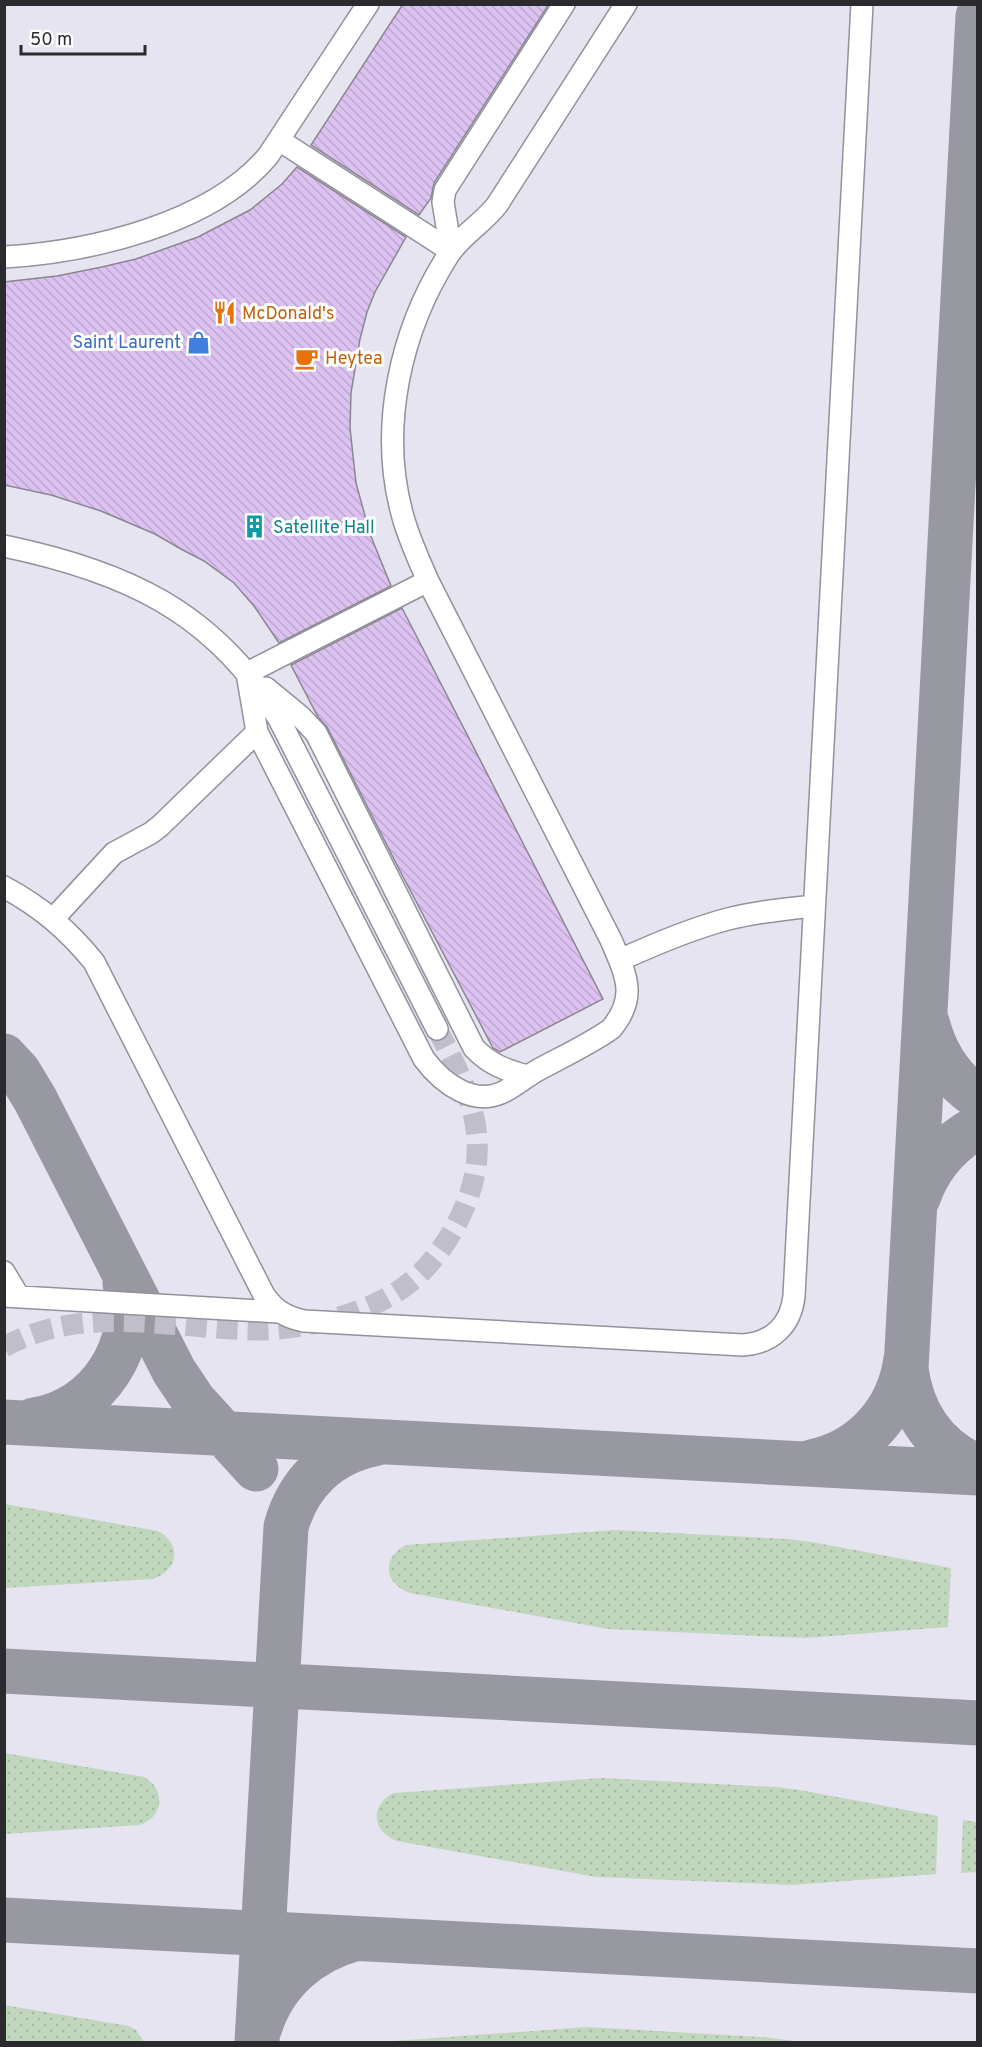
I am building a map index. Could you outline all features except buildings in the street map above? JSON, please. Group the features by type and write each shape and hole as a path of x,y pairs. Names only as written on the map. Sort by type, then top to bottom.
{"lane":[{"path":"4,256 50,253 126,236 180,216 217,198 245,180 279,140 368,4"},
{"path":"451,251 443,202 445,190 564,4"},
{"path":"246,673 257,732 424,1059 444,1082 472,1095 487,1096 505,1091 526,1076 610,1029 618,1020 628,997 620,960 428,581 411,543 397,490 393,459 395,403 399,375 418,313 432,283 451,251 497,205 626,4"},
{"path":"4,887 29,900 54,918 94,962 264,1294 278,1312 304,1321 743,1345 754,1344 773,1336 788,1320 794,1296 862,4"},
{"path":"279,140 451,251"},
{"path":"4,546 85,566 152,595 200,627 227,651 279,719 437,1029"},
{"path":"246,673 428,581"},
{"path":"246,673 286,703 316,733 474,1048 484,1059 526,1076"},
{"path":"54,918 109,858 160,826 257,732"},
{"path":"620,960 666,940 726,920 814,906"},
{"path":"4,1272 12,1297 278,1312"}],"green space":[{"path":"5,1504 158,1531 171,1543 174,1550 172,1563 168,1570 153,1579 5,1588"},
{"path":"615,1530 788,1539 951,1568 948,1627 805,1638 608,1629 410,1593 395,1584 389,1570 392,1557 406,1545"},
{"path":"5,1753 144,1777 151,1782 159,1796 157,1810 147,1821 139,1825 5,1834"},
{"path":"602,1778 776,1787 938,1816 936,1874 793,1885 596,1877 397,1841 389,1837 378,1825 377,1811 380,1804 394,1793"},
{"path":"963,1820 977,1822 977,1872 961,1873"},
{"path":"4,2005 129,2026 136,2030 144,2042 5,2042"},
{"path":"588,2027 761,2037 803,2042 380,2042"}],"taxiway":[{"path":"978,16 906,1369 914,1401 928,1428 950,1450 978,1467"},
{"path":"927,1022 934,1044 945,1064 959,1082 978,1097"},
{"path":"4,1056 18,1071 35,1099 174,1371 194,1401 256,1469"},
{"path":"918,1198 941,1156 958,1140 978,1127"},
{"path":"34,1420 57,1414 77,1404 95,1389 109,1371 120,1351 126,1329 128,1306 125,1283"},
{"path":"811,1462 847,1449 875,1426 887,1412 896,1396 906,1359"},
{"path":"4,1422 978,1473"},
{"path":"257,2042 286,1527 298,1497 318,1472 343,1455 374,1444"},
{"path":"4,1671 978,1723"},
{"path":"4,1920 978,1971"},
{"path":"260,2027 274,1996 296,1971 323,1951 354,1939"}],"tunnel":[{"path":"4,1347 34,1334 65,1326 97,1322 161,1323 258,1330 295,1327 334,1319 372,1305 404,1287 427,1267 451,1234 468,1198 475,1172 477,1148 470,1102 437,1029"}],"place":[{"name":"McDonald's","path":"224,313"},
{"name":"Saint Laurent","path":"199,342"},
{"name":"Heytea","path":"307,358"},
{"name":"Satellite Hall","path":"255,527"}]}
